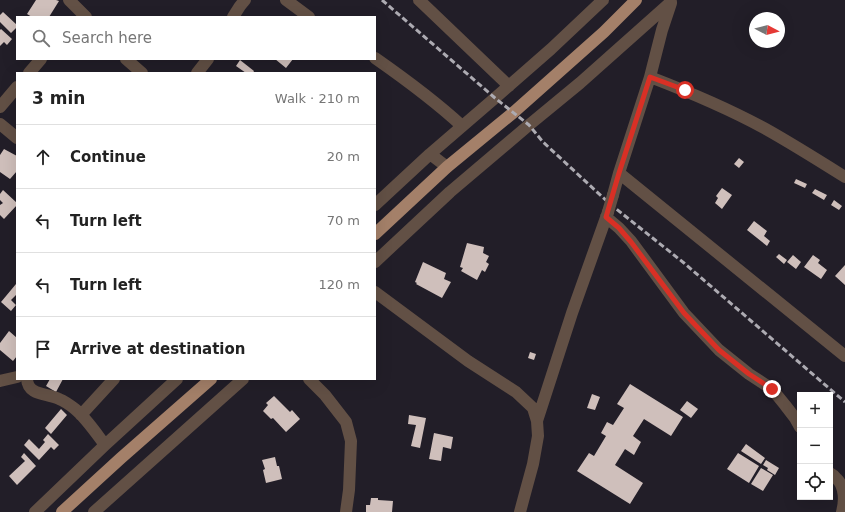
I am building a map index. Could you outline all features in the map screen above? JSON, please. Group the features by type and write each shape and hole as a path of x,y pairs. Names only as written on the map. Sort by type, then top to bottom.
{"main road":[{"path":"376,233 447,167 514,112 604,32 636,0"},
{"path":"62,512 210,380"}],"street":[{"path":"69,0 82,16"},
{"path":"234,16 245,0"},
{"path":"286,0 308,16"},
{"path":"419,0 510,86"},
{"path":"376,204 430,154 551,49 602,0"},
{"path":"537,421 572,313 607,215 672,1"},
{"path":"376,261 450,192 580,83 672,1"},
{"path":"376,59 424,94 462,126"},
{"path":"30,72 41,60"},
{"path":"127,60 141,72"},
{"path":"198,72 207,60"},
{"path":"650,77 685,90 737,114 764,128 845,177"},
{"path":"0,106 16,88"},
{"path":"0,124 16,137"},
{"path":"430,154 447,167"},
{"path":"619,173 845,356"},
{"path":"607,215 631,242 684,313 719,350 749,374 772,389 797,422"},
{"path":"376,293 468,361 516,392 533,408 537,421 538,436 533,464 520,512"},
{"path":"0,381 16,377"},
{"path":"27,380 33,391 58,398 74,408 105,445"},
{"path":"81,415 113,380"},
{"path":"35,512 176,380"},
{"path":"99,510 242,380"},
{"path":"311,380 346,422 351,441 349,490 346,512"},
{"path":"833,475 838,479 842,486 844,497 842,512"}],"building":[{"path":"36,0 59,1 50,16 30,16 27,14"},
{"path":"3,12 16,24 16,28 11,33 0,22 0,15"},
{"path":"1,29 12,39 7,45 4,42 0,46"},
{"path":"240,60 254,71 245,72 236,66"},
{"path":"276,60 292,60 286,68"},
{"path":"4,149 16,155 16,172 10,179 0,172 0,155"},
{"path":"739,158 744,162 739,168 734,164"},
{"path":"796,179 807,184 805,188 794,183"},
{"path":"722,188 732,195 722,209 715,203 718,198 716,196"},
{"path":"815,189 827,195 824,200 812,193"},
{"path":"3,190 16,202 16,206 4,219 0,215 0,205 3,203 0,200 0,194"},
{"path":"834,200 842,206 839,210 831,205"},
{"path":"754,221 767,231 764,236 770,241 767,246 747,230"},
{"path":"467,243 484,247 483,253 489,256 486,262 489,264 485,272 482,270 477,280 461,271 463,268 460,267"},
{"path":"779,254 787,260 784,264 776,257"},
{"path":"793,255 801,262 796,269 787,262"},
{"path":"813,255 820,260 818,263 827,270 821,279 804,267"},
{"path":"423,262 446,273 444,279 451,282 442,298 416,284 417,283 415,282"},
{"path":"845,265 845,285 835,276"},
{"path":"16,284 16,295 11,300 16,305 11,311 1,302"},
{"path":"9,331 16,337 16,357 13,361 0,350 0,343"},
{"path":"530,352 536,354 534,360 528,358"},
{"path":"49,380 62,380 56,392 46,386"},
{"path":"630,384 683,417 671,436 644,419 633,436 641,442 634,455 625,449 615,465 643,483 630,504 577,471 589,453 594,456 606,436 601,433 607,422 613,425 624,408 617,404"},
{"path":"592,394 600,397 595,410 587,408"},
{"path":"274,396 290,412 292,410 300,419 286,432 273,418 271,419 263,411 268,405 266,403"},
{"path":"687,401 698,409 691,418 680,410"},
{"path":"61,409 67,415 51,434 45,428"},
{"path":"409,415 426,418 420,448 411,446 416,425 408,424"},
{"path":"434,433 453,437 451,449 443,447 441,461 429,459"},
{"path":"48,434 59,445 54,450 51,447 39,460 24,445 29,439 39,449 45,442 43,440"},
{"path":"746,444 765,458 761,464 741,451"},
{"path":"24,453 36,466 17,485 9,476 25,461 21,457"},
{"path":"738,453 759,466 749,483 727,469"},
{"path":"275,457 282,479 266,483 263,470 265,469 262,460"},
{"path":"766,460 779,468 775,475 767,470 768,468 763,465"},
{"path":"761,468 773,475 763,491 751,484"},
{"path":"371,498 393,501 392,512 366,512 366,505 370,505"}],"railway":[{"path":"382,0 495,98 529,125 543,142 610,204 684,263 845,402"}],"route":[{"path":"685,90 650,77 606,217 619,228 631,242 684,313 719,350 749,374 772,389"}]}
